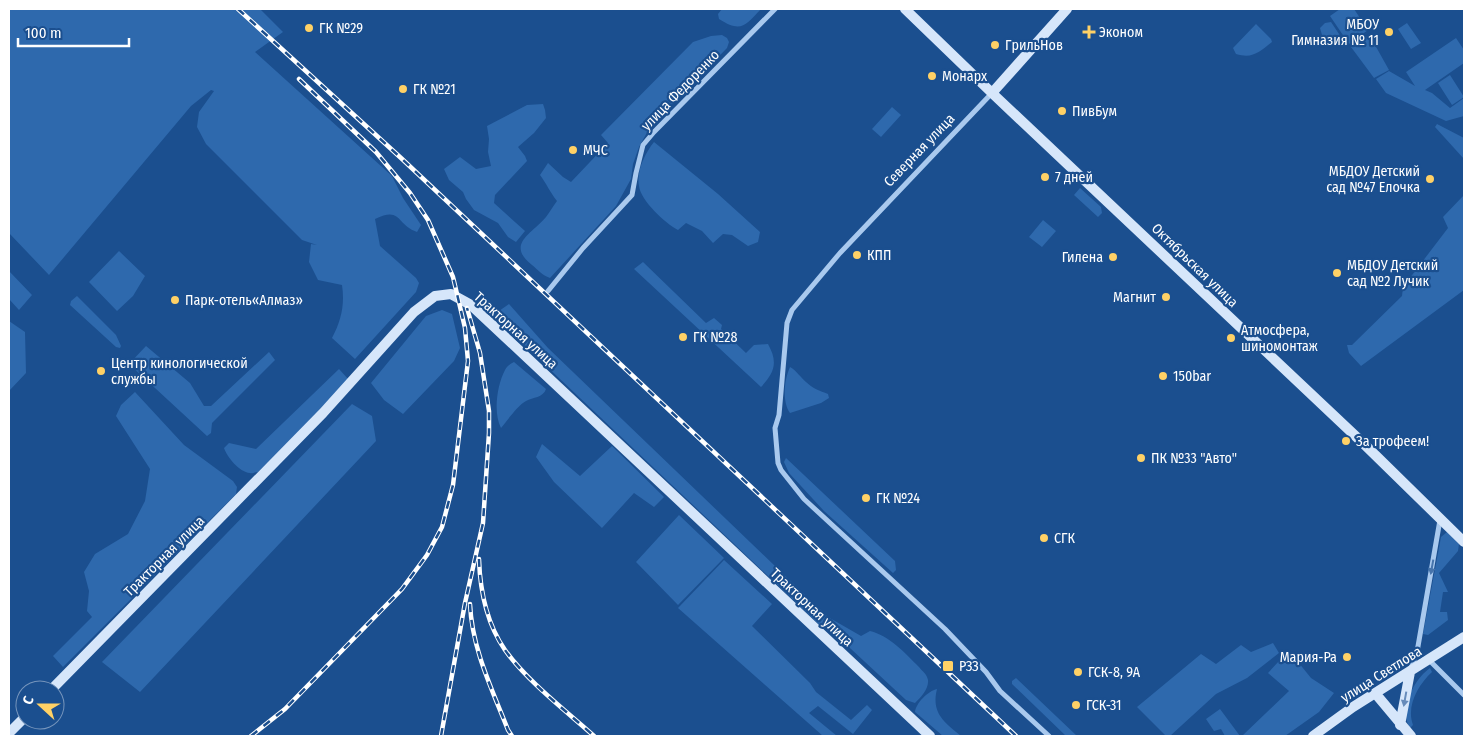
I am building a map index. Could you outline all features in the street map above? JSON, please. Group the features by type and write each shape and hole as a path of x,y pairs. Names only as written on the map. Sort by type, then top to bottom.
{"main road":[{"name":"Октябрьская улица","path":"905,9 1464,542"},
{"name":"Северная улица","path":"992,94 1067,9"},
{"name":"Тракторная улица","path":"61,680 323,413 414,312 435,296 451,294 471,305 930,736"},
{"name":"улица Светлова","path":"1313,736 1353,707 1464,637"},
{"path":"1400,725 1410,672"},
{"path":"1375,693 1410,736"}],"street":[{"name":"улица Федоренко","path":"548,291 583,248 632,195 644,145 775,9"},
{"name":"Северная улица","path":"992,94 844,249 792,310 787,323 779,415 775,428 778,463 781,470 804,499 945,629 986,672 1000,691 1049,736"},
{"path":"1410,672 1417,652 1440,519"},
{"path":"1429,660 1464,695"}],"shaded area":[{"path":"9,9 260,9 283,32 255,52 392,176 403,198 421,225 417,232 410,229 395,216 390,215 375,219 380,246 416,278 419,283 416,292 355,359 332,338 342,313 342,285 318,280 309,262 311,244 317,245 302,240 206,144 197,127 199,112 214,91 211,90 191,106 49,275 9,233"},
{"path":"722,9 761,9 751,20 742,26 733,26 719,19 718,14"},
{"path":"1340,9 1354,9 1368,30 1349,44 1330,16"},
{"path":"1331,22 1347,46 1335,47 1322,35 1320,28 1325,23"},
{"path":"1407,23 1421,43 1411,49 1398,29"},
{"path":"1256,24 1272,42 1259,52 1251,55 1236,54 1233,48"},
{"path":"722,35 729,42 727,48 650,127 639,147 633,164 631,179 616,206 550,278 542,274 524,258 521,245 524,239 546,217 557,201 540,175 548,163 571,182 608,143 601,135 693,42 711,36"},
{"path":"1367,36 1368,38 1370,36 1389,70 1374,78 1351,47"},
{"path":"1456,38 1464,50 1464,63 1425,90 1432,93 1450,108 1464,98 1464,116 1446,121 1386,93 1376,79 1389,71 1415,86 1406,72"},
{"path":"1450,75 1464,97 1452,105 1438,83"},
{"path":"543,104 546,118 534,133 518,147 527,161 495,195 494,203 525,231 516,242 508,237 498,223 474,210 463,192 449,180 444,169 460,157 476,169 491,166 488,152 487,126 527,105"},
{"path":"892,107 901,115 881,137 872,129"},
{"path":"1437,124 1464,138 1464,159 1435,127"},
{"path":"654,142 718,194 760,232 758,242 748,246 732,235 723,234 713,243 702,231 686,223 678,230 660,217 644,198 638,181 642,163"},
{"path":"1080,188 1101,207 1102,213 1098,217 1074,195"},
{"path":"1464,195 1464,290 1361,366 1349,353 1347,345 1352,345 1402,296 1403,287 1448,228 1443,217"},
{"path":"1043,220 1056,231 1042,247 1029,237"},
{"path":"119,251 145,276 133,296 117,311 89,282"},
{"path":"643,262 706,323 714,318 722,325 721,329 746,353 754,345 768,344 773,356 774,367 761,387 634,269"},
{"path":"9,271 32,295 19,310 9,299"},
{"path":"77,296 116,335 121,346 120,348 116,347 70,305 71,301"},
{"path":"509,304 548,348 828,617 861,636 870,631 877,633 891,641 908,656 927,676 928,680 926,690 917,701 915,703 906,700 837,636 823,628 498,320 499,311"},
{"path":"442,310 452,314 460,348 454,361 403,414 384,400 371,383 426,316"},
{"path":"9,321 25,332 26,373 9,391"},
{"path":"146,346 190,383 204,406 211,406 269,352 275,360 212,423 211,433 207,436 129,364"},
{"path":"514,362 546,389 540,396 523,403 501,428 497,415 498,391 505,370"},
{"path":"790,367 811,386 828,394 829,398 821,403 790,413 787,408 785,391 786,378"},
{"path":"339,369 349,380 258,472 246,472 234,464 224,448 229,443 256,449"},
{"path":"135,392 184,445 233,481 237,487 236,494 63,667 53,656 92,617 87,611 89,591 84,572 95,554 128,534 145,501 150,469 116,416 121,405"},
{"path":"352,404 372,416 376,441 140,692 102,662"},
{"path":"542,444 580,476 612,446 664,497 654,507 634,493 602,528 554,482 536,457"},
{"path":"786,458 895,561 896,570 893,573 824,511 789,473 784,462"},
{"path":"679,515 724,558 678,605 636,562"},
{"path":"1447,532 1459,544 1458,551 1439,573 1448,592 1443,592 1440,612 1447,612 1448,620 1428,635 1423,634 1441,537"},
{"path":"724,560 772,604 752,626 810,683 816,692 851,720 867,705 872,710 853,734 818,706 809,713 837,736 823,736 678,608"},
{"path":"1273,643 1279,653 1247,678 1216,694 1170,736 1166,736 1137,707 1201,654 1216,664 1241,645 1251,652"},
{"path":"1294,657 1311,678 1334,693 1319,712 1285,736 1242,736 1289,691 1268,673 1279,661"},
{"path":"1430,668 1432,672 1418,689 1412,703 1411,718 1413,725 1410,728 1406,713 1410,695 1418,679"},
{"path":"1016,678 1077,736 1066,736 1012,684 1012,681"},
{"path":"937,689 937,711 944,721 961,736 943,736 915,712 923,698"},
{"path":"1220,709 1240,736 1225,736 1221,729 1214,731 1206,719"}],"railway":[{"path":"238,9 401,158 1016,736"},
{"path":"251,736 285,709 402,589 427,555 442,527 453,485 468,361 465,328 453,277 428,220 410,193 376,152 299,79"},
{"path":"441,736 465,603 483,523 489,433 489,411 480,353 467,308"},
{"path":"479,559 481,583 489,618 505,650 535,684 594,736"},
{"path":"470,604 475,637 484,669 512,736"}],"place":[{"name":"ГК №29","path":"309,28"},
{"name":"Эконом","path":"1089,32"},
{"name":"МБОУ Гимназия № 11","path":"1389,32"},
{"name":"ГрильНов","path":"995,45"},
{"name":"Монарх","path":"932,76"},
{"name":"ГК №21","path":"403,89"},
{"name":"ПивБум","path":"1062,111"},
{"name":"МЧС","path":"573,150"},
{"name":"7 дней","path":"1045,177"},
{"name":"МБДОУ Детский сад №47 Елочка","path":"1430,179"},
{"name":"КПП","path":"857,255"},
{"name":"Гилена","path":"1113,257"},
{"name":"МБДОУ Детский сад №2 Лучик","path":"1337,273"},
{"name":"Магнит","path":"1166,297"},
{"name":"Парк-отель«Алмаз»","path":"175,300"},
{"name":"ГК №28","path":"683,337"},
{"name":"Атмосфера, шиномонтаж","path":"1231,338"},
{"name":"Центр кинологической службы","path":"101,371"},
{"name":"150bar","path":"1163,376"},
{"name":"За трофеем!","path":"1346,441"},
{"name":"ПК №33 \"Авто\"","path":"1141,458"},
{"name":"ГК №24","path":"866,498"},
{"name":"СГК","path":"1044,538"},
{"name":"Мария-Ра","path":"1347,657"},
{"name":"РЗЗ","path":"948,666"},
{"name":"ГСК-8, 9А","path":"1078,672"},
{"name":"ГСК-31","path":"1076,705"}]}
